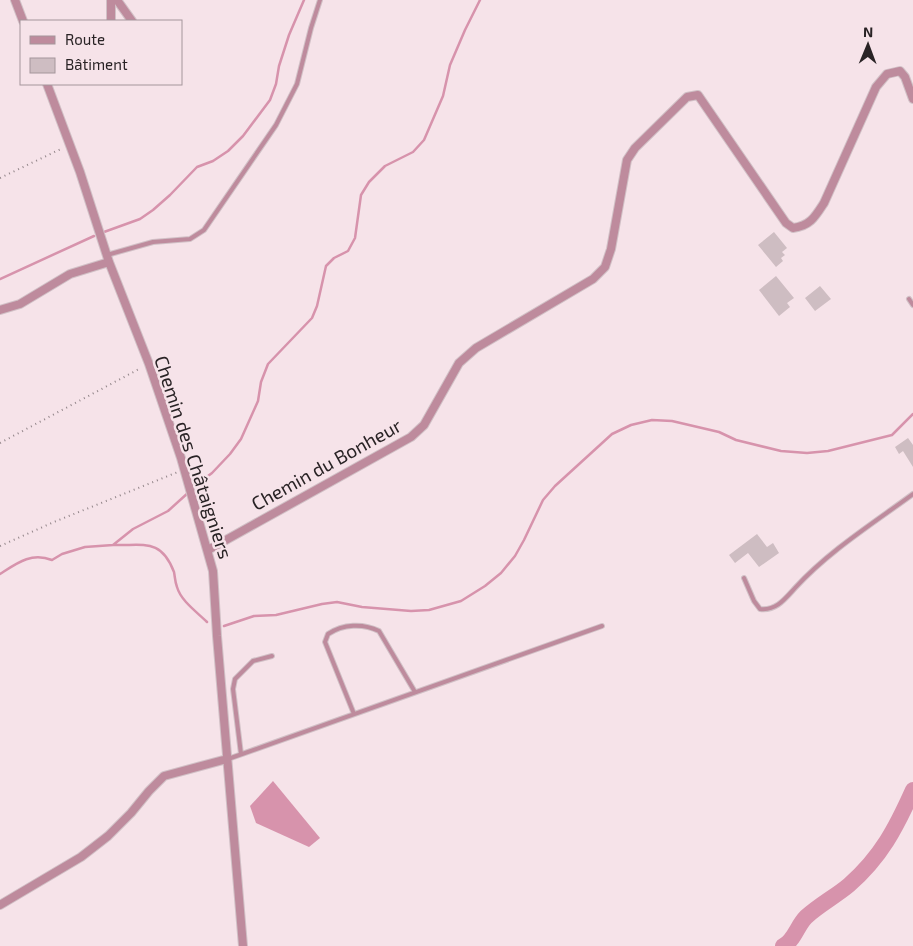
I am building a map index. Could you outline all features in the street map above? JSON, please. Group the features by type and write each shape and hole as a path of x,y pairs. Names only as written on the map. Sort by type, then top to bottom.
{"street":[{"path":"15,0 23,20"},
{"path":"110,20 111,0"},
{"path":"117,0 131,20"},
{"name":"Chemin du Bonheur","path":"208,550 411,437 424,425 459,363 476,348 593,279 605,267 611,249 627,160 635,148 687,96 698,95 786,223 794,228 804,227 815,217 824,203 876,87 887,74 900,71 905,77 913,99"},
{"name":"Chemin des Châtaigniers","path":"47,85 70,145 108,259 148,364 184,470 213,571 243,946"},
{"path":"0,310 20,304 70,274 108,259"},
{"path":"0,905 81,857 108,836 164,776 227,759"}],"lane":[{"path":"108,259 153,242 190,239 204,230 276,125 298,84 311,28 320,0"},
{"path":"909,300 913,305"},
{"path":"744,578 760,609 770,609 788,596 825,559 913,494"},
{"path":"354,714 326,642 328,634 346,626 370,626 379,631 415,692"},
{"path":"227,759 602,626"},
{"path":"241,754 233,689 234,681 253,661 272,656"}],"path":[{"path":"0,178 70,145"},
{"path":"0,443 148,364"},
{"path":"0,546 54,522 184,470"}],"shaded area":[{"path":"273,781 320,838 309,847 256,823 250,806"}],"building":[{"path":"774,232 787,248 782,252 785,255 781,258 783,261 776,267 758,245"},
{"path":"776,276 794,298 787,303 790,307 779,316 759,290"},
{"path":"820,286 831,299 815,311 805,298"},
{"path":"908,438 913,445 913,467 903,451 899,454 895,447"},
{"path":"757,534 767,547 773,543 779,553 759,567 748,553 735,563 729,555"}],"waterway":[{"path":"104,232 140,219 170,195 197,167 213,161 228,151 243,136 270,100 289,35 304,0"},
{"path":"192,488 212,473 241,439 258,401 261,382 268,364 312,318 317,306 326,266 334,258 348,251 355,238 361,195 369,182 385,166 413,152 424,140 443,96 450,65 480,0"},
{"path":"0,279 94,236"},
{"path":"224,626 254,616 276,615 337,602 362,607 411,611 429,610 461,601 501,573 515,556 543,500 555,486 612,434 631,425 652,420 672,421 719,432 736,440 781,451 807,453 828,451 892,435 913,414"},
{"path":"0,574 18,563 31,558 37,557 52,560 62,554 85,547 113,545 133,529 168,511 189,492"},
{"path":"114,545 143,545 157,549 169,561 174,572 176,585 182,597 207,622"},
{"path":"783,946 790,941 806,917 849,885 870,864 894,829 913,790"}]}
